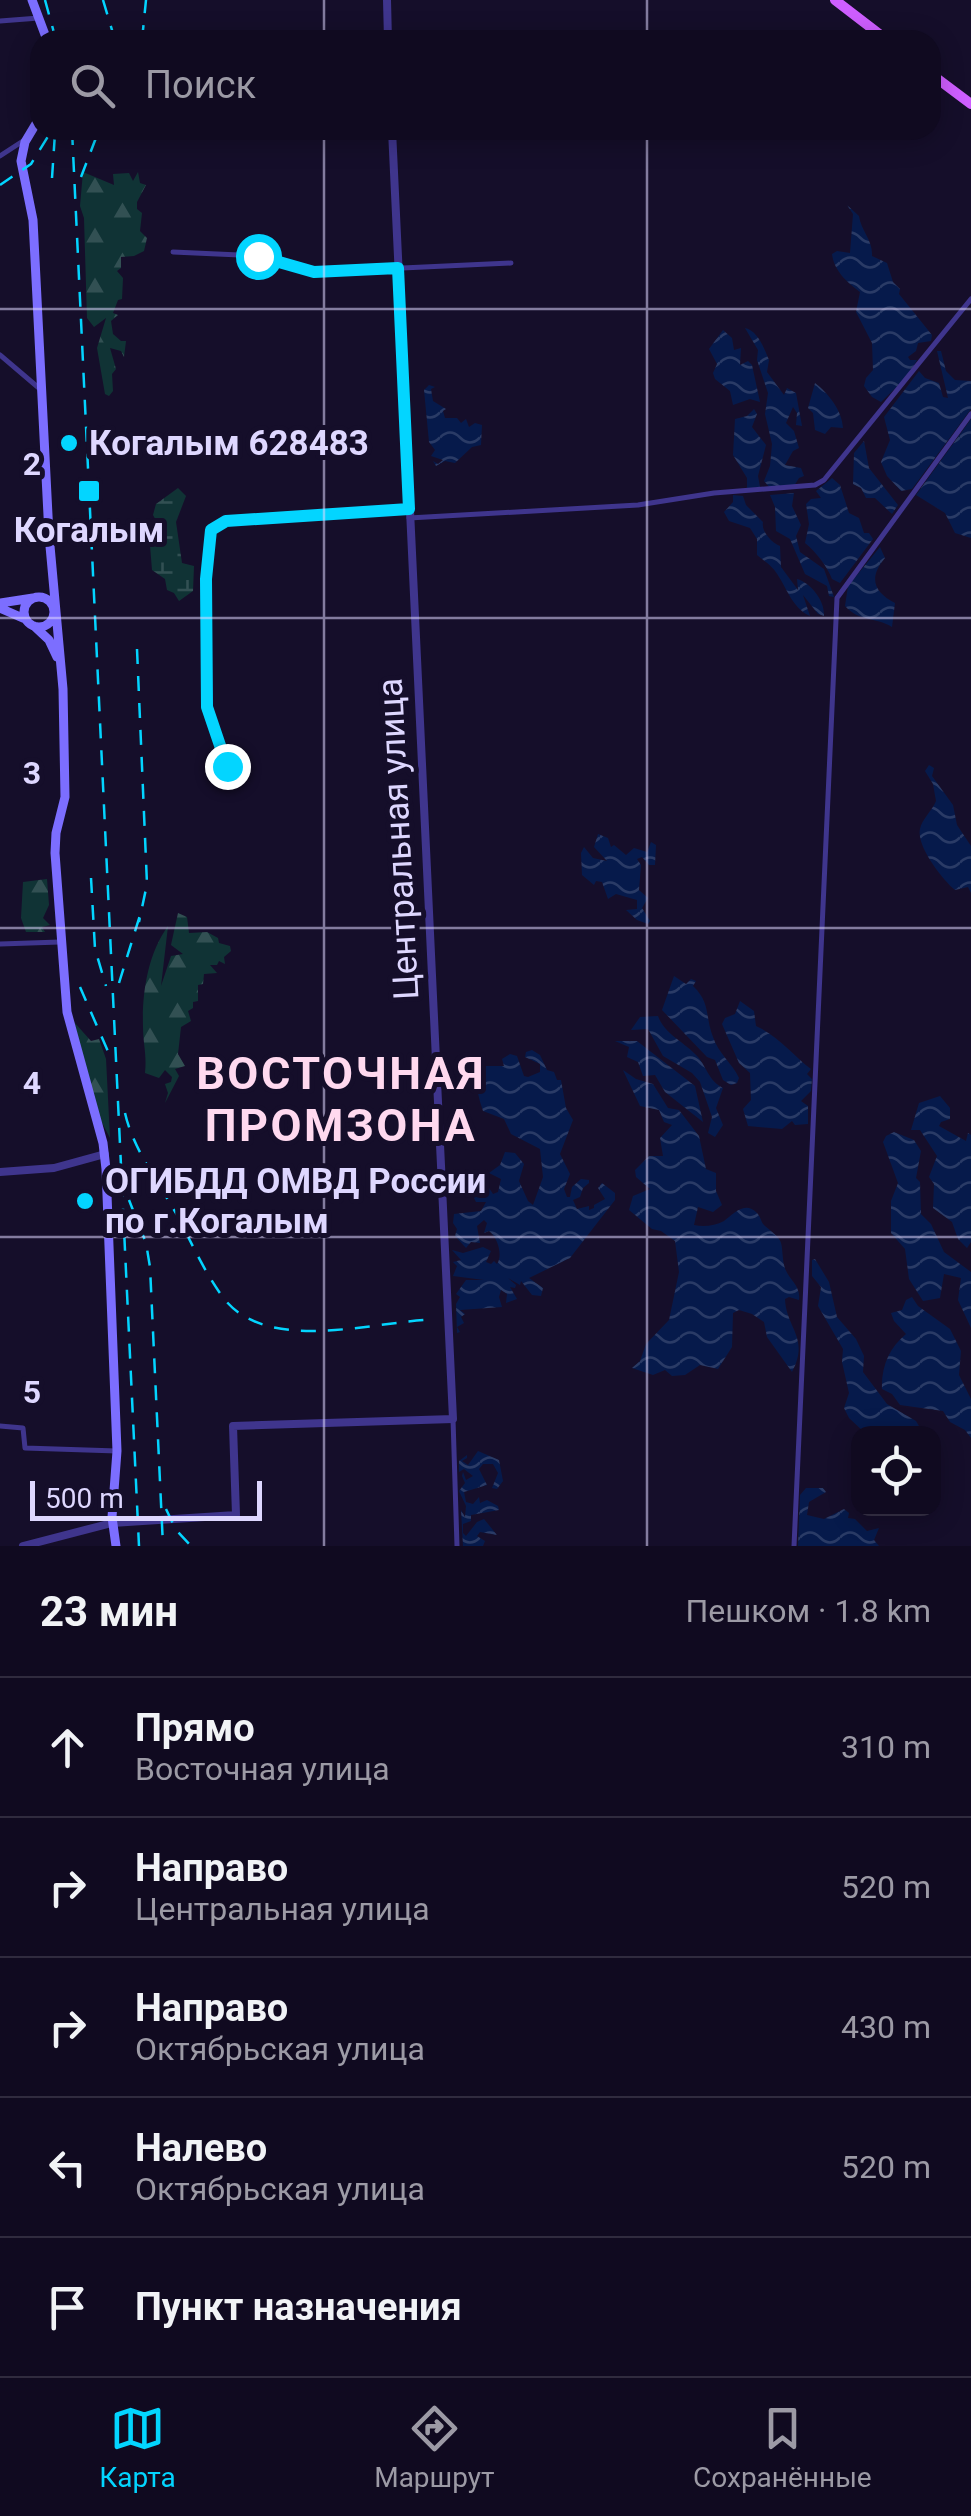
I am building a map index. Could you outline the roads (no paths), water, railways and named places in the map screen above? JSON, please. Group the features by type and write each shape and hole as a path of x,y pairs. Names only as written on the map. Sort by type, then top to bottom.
{"main road":[{"path":"32,0 43,30"},
{"path":"835,0 874,30"},
{"path":"941,82 971,104"},
{"path":"30,134 21,158 32,213 37,380 42,391 49,535 63,689 65,797 55,840 60,942 68,1022 105,1154 117,1450 112,1523 116,1546"},
{"path":"30,623 25,608 49,586 49,535"},
{"path":"0,606 37,598 47,599 54,610"},
{"path":"54,598 57,623"},
{"path":"0,606 30,623 54,648 63,689"},
{"path":"30,623 48,624 54,610"}],"street":[{"path":"387,0 388,30"},
{"path":"0,21 39,18"},
{"path":"0,156 28,137"},
{"name":"Центральная улица","path":"392,140 444,1154 457,1546"},
{"path":"9,150 21,158"},
{"path":"173,252 264,256 316,272 511,263"},
{"path":"227,766 207,707 206,579 211,530 226,521 638,505 714,493 815,485 824,480 971,298"},
{"path":"0,355 37,380"},
{"path":"794,1546 838,598 971,414"},
{"path":"0,944 60,942"},
{"path":"0,1172 59,1167 105,1154"},
{"path":"29,1545 112,1523 236,1516 233,1426 453,1419"},
{"path":"0,1426 22,1428 25,1448 117,1450"}],"water":[{"path":"847,205 859,216 872,256 887,263 899,294 932,335 931,341 918,343 916,351 908,357 917,360 908,376 881,402 864,386 873,370 872,343 856,312 860,292 838,271 833,260 832,254 837,251 850,253 853,214"},
{"path":"745,328 760,341 769,360 767,372 784,395 787,388 796,393 802,426 796,425 793,407 786,423 794,431 799,448 785,465 801,468 804,476 794,486 770,488 764,481 772,444 765,414 768,393 757,360 758,350"},
{"path":"723,330 732,338 734,350 741,348 740,365 748,361 752,365 760,402 750,399 733,405 730,391 715,379 717,364 709,349"},
{"path":"937,351 941,351 946,371 955,380 971,381 971,409 912,489 901,491 887,476 881,462 890,440 884,417 919,371 939,383 943,397 948,398"},
{"path":"815,383 834,402 843,428 831,427 825,434 815,430 813,413 808,408"},
{"path":"429,385 435,387 431,389 433,401 446,409 445,418 457,418 461,423 466,419 469,427 475,423 482,425 481,445 472,447 455,463 445,461 436,466 433,461 438,464 443,460 431,456 435,450 429,442 424,390"},
{"path":"754,409 757,414 752,427 766,445 758,476 760,487 747,489 747,478 733,455 735,419"},
{"path":"971,419 971,538 955,533 945,513 916,495"},
{"path":"864,441 869,468 898,505 892,514 875,498 866,498 861,488 853,484 854,453"},
{"path":"832,478 840,485 849,513 859,518 864,533 873,539 840,583 832,579 805,543 809,524 806,504 821,498 816,491"},
{"path":"794,493 792,506 801,525 796,536 800,552 824,569 834,597 829,596 827,586 805,574 790,539 776,531 770,495"},
{"path":"733,495 743,496 746,505 763,522 767,536 780,546 781,567 798,590 797,579 812,589 820,599 824,616 803,595 810,616 798,607 774,569 757,555 757,539 750,528 729,521 724,512 733,502"},
{"path":"880,547 885,558 875,578 882,594 895,603 892,627 856,615 845,606 848,586"},
{"path":"929,765 934,768 932,776 953,805 957,825 971,846 971,893 968,887 955,890 950,885 922,844 921,825 936,801 933,784 925,771"},
{"path":"598,834 626,855 634,848 647,852 651,842 656,845 655,865 649,865 642,857 637,859 641,865 639,890 648,898 642,908 648,924 626,910 637,909 637,900 616,894 608,899 602,882 596,881 594,885 582,875 584,847 593,858 607,861 594,847"},
{"path":"674,976 686,984 691,979 696,981 693,986 705,1004 715,1043 739,1078 737,1083 731,1085 723,1080 715,1060 707,1057 662,1010"},
{"path":"740,1001 754,1011 756,1026 811,1069 807,1074 812,1079 811,1091 801,1101 808,1106 808,1124 795,1125 792,1121 782,1129 748,1126 743,1109 751,1100 750,1073 739,1063 722,1024 735,1014"},
{"path":"658,1016 723,1088 716,1108 723,1125 715,1137 708,1133 712,1117 700,1082 663,1056 648,1029 631,1030 640,1017"},
{"path":"615,1041 637,1041 695,1086 703,1122 665,1092 655,1075 643,1076 638,1062 627,1057 629,1047"},
{"path":"532,1050 540,1055 547,1070 561,1080 566,1108 573,1120 560,1154 570,1174 564,1189 567,1197 581,1179 589,1183 580,1197 573,1200 577,1209 589,1206 589,1210 605,1199 598,1188 602,1183 615,1193 615,1200 570,1258 529,1278 543,1288 541,1296 532,1295 521,1281 520,1285 508,1278 516,1285 510,1287 517,1299 506,1303 507,1294 501,1290 502,1307 460,1310 465,1314 461,1317 464,1323 457,1327 457,1333 456,1304 460,1297 456,1294 466,1280 484,1280 453,1276 457,1266 453,1262 461,1260 452,1250 463,1253 483,1247 491,1251 486,1262 491,1264 497,1264 499,1251 492,1234 484,1233 484,1220 477,1226 480,1243 471,1242 466,1248 455,1236 454,1214 481,1211 486,1202 476,1202 473,1196 483,1187 493,1194 498,1192 501,1179 489,1173 500,1165 505,1152 515,1153 524,1164 519,1181 533,1205 543,1177 540,1149 511,1134 504,1119 483,1111 478,1077 483,1066 504,1066 502,1059 510,1054 517,1056 524,1076 540,1072 540,1064 525,1057"},
{"path":"623,1070 653,1084 668,1108 679,1110 699,1136 706,1169 716,1173 716,1191 722,1205 713,1212 698,1207 694,1225 717,1224 748,1208 779,1239 784,1265 799,1294 799,1300 785,1299 799,1350 792,1372 767,1337 764,1322 739,1310 733,1313 732,1347 718,1369 700,1365 685,1375 672,1376 665,1370 653,1375 632,1368 640,1361 646,1344 669,1320 679,1272 675,1241 629,1210 633,1196 650,1189 636,1177 635,1170 649,1156 663,1156 660,1138 672,1125 664,1122 659,1110 640,1106"},
{"path":"940,1096 950,1108 950,1119 939,1126 966,1141 968,1133 971,1135 971,1242 967,1248 958,1239 952,1222 933,1208 934,1184 929,1177 937,1156 920,1130 911,1130 919,1103"},
{"path":"894,1132 914,1140 921,1151 916,1178 920,1182 921,1214 931,1224 944,1252 971,1272 971,1328 958,1300 961,1278 944,1274 940,1298 923,1301 909,1279 905,1249 891,1233 891,1201 898,1183 883,1142"},
{"path":"812,1260 829,1282 837,1317 856,1339 864,1356 863,1372 887,1404 919,1426 858,1426 849,1418 844,1408 849,1393 843,1349 818,1306 821,1287 812,1276"},
{"path":"912,1297 918,1306 950,1329 961,1351 959,1375 971,1399 971,1438 950,1422 943,1411 900,1405 882,1389 888,1358 906,1334 891,1313 902,1310"},
{"path":"478,1451 499,1460 503,1481 497,1489 492,1488 498,1473 493,1464 483,1464 479,1469 487,1485 464,1492 466,1502 473,1504 479,1497 480,1503 487,1500 499,1510 471,1515 471,1521 463,1524 463,1533 466,1536 484,1519 497,1535 480,1532 477,1536 485,1541 483,1546 463,1546 461,1510 465,1517 466,1506 459,1491 465,1483 463,1472 466,1480 473,1476 464,1469 459,1472 459,1461 467,1455 462,1461 468,1465"},
{"path":"806,1488 823,1488 826,1492 809,1502 807,1515 824,1519 844,1509 848,1518 855,1519 867,1531 879,1528 874,1540 879,1546 798,1546 800,1495"}],"railway":[{"path":"45,0 53,30"},
{"path":"103,0 112,30"},
{"path":"143,30 146,0"},
{"path":"0,185 31,164 46,140"},
{"path":"52,178 55,140"},
{"path":"72,140 139,1546"},
{"path":"81,177 95,140"},
{"path":"137,649 147,884 139,922"},
{"path":"91,878 95,949 106,986"},
{"path":"119,983 141,912"},
{"path":"80,987 110,1056"},
{"path":"125,1113 140,1153 204,1267 222,1296 240,1314 288,1330 316,1331 425,1320"},
{"path":"129,1200 146,1243 150,1267 163,1546"},
{"path":"166,1509 176,1530 191,1546"}],"place":[{"name":"Когалым 628483","path":"69,443"},
{"name":"Когалым","path":"89,491"},
{"name":"ОГИБДД ОМВД России по г.Когалым","path":"85,1201"}],"district":[{"name":"ВОСТОЧНАЯ ПРОМЗОНА","path":"341,1099"}]}
